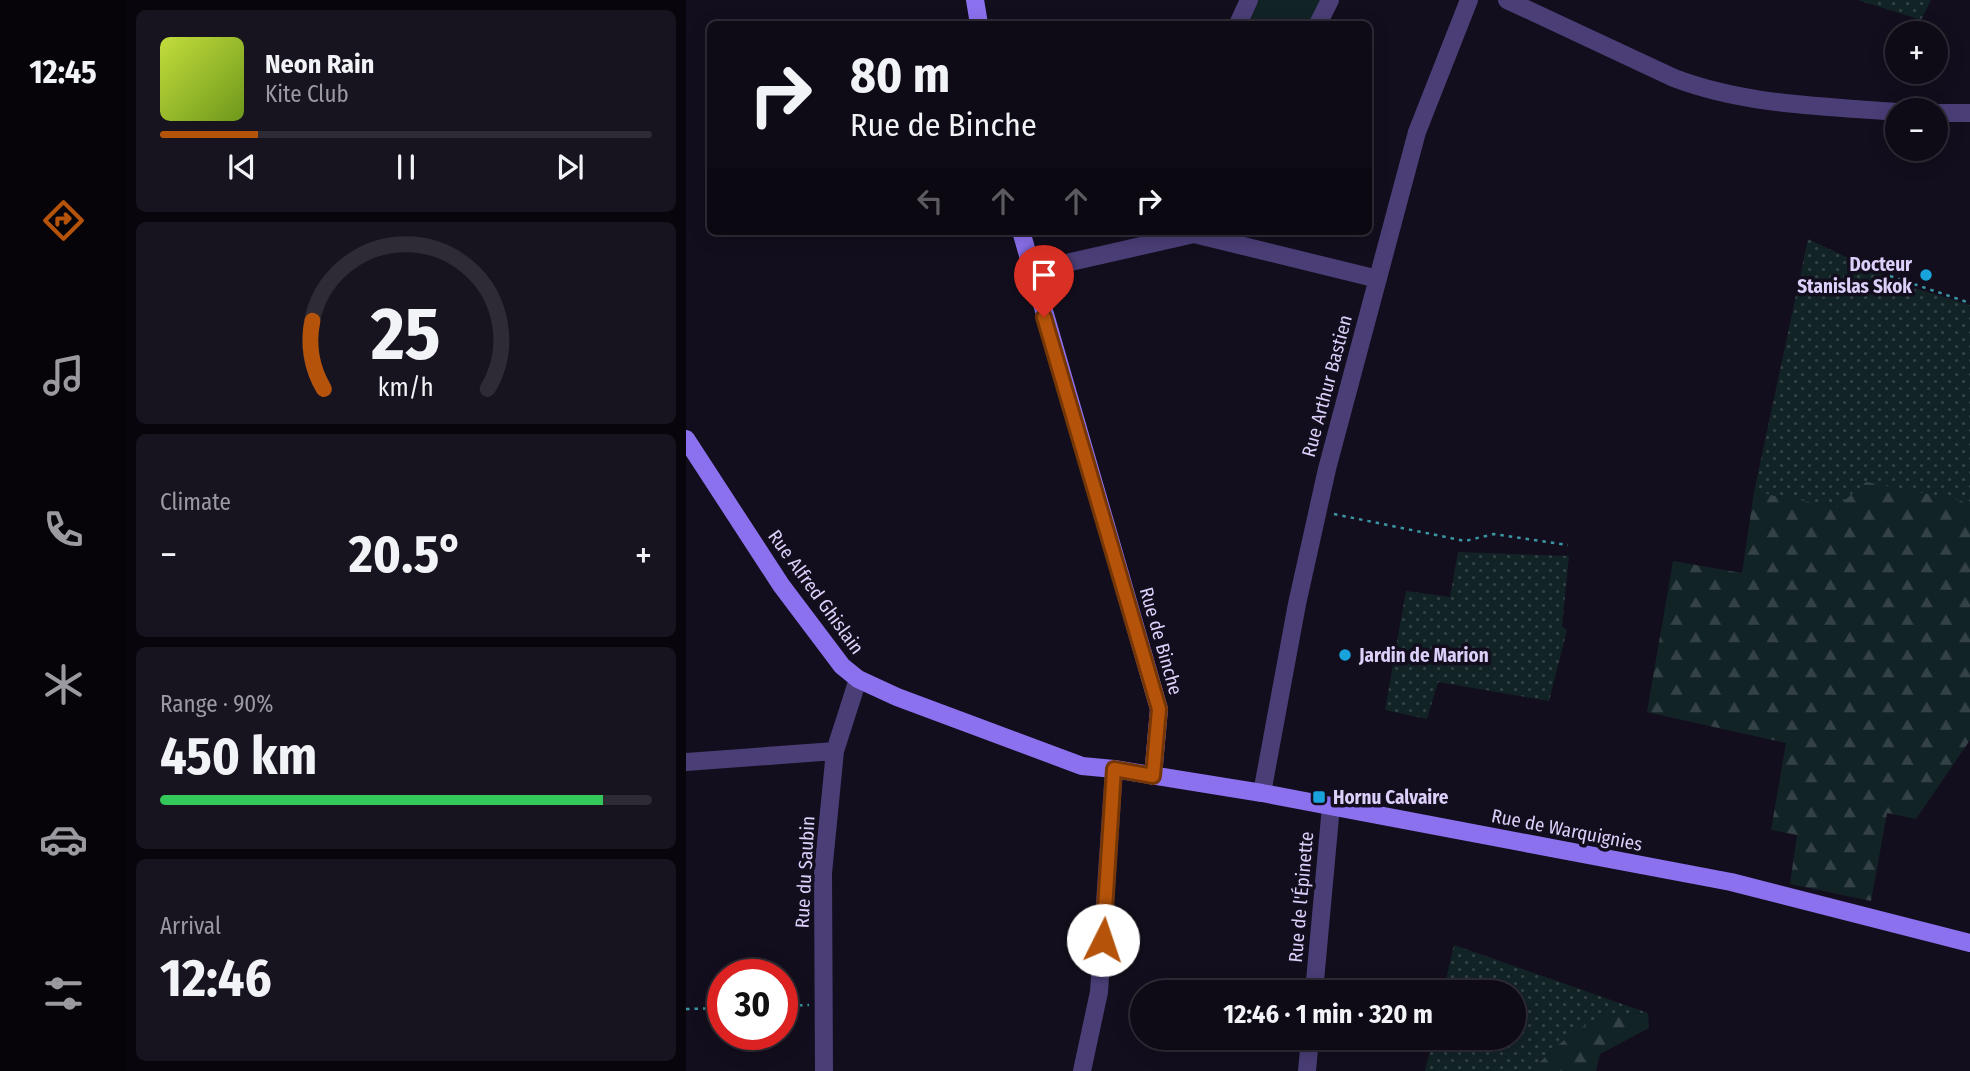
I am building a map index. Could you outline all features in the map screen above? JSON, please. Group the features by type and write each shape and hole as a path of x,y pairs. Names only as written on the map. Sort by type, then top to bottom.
{"street":[{"path":"975,0 978,21"},
{"path":"1239,21 1249,0"},
{"path":"1320,21 1330,0"},
{"name":"Rue Arthur Bastien","path":"1262,793 1317,511 1417,132 1469,0"},
{"path":"1507,0 1700,88 1762,101 1885,111"},
{"path":"1948,113 1970,113"},
{"name":"Rue de Binche","path":"1022,235 1159,709 1153,776"},
{"path":"1031,271 1190,235"},
{"path":"1198,235 1378,279"},
{"name":"Rue Alfred Ghislain","path":"686,439 781,585 842,666 858,680 1058,758 1082,766 1114,769"},
{"name":"Rue du Saubin","path":"824,1071 823,873 835,751 858,680"},
{"path":"686,762 835,751"},
{"path":"1082,1071 1099,992 1114,769 1153,776"},
{"name":"Rue de Warquignies","path":"1153,776 1262,793 1731,882 1970,943"},
{"name":"Rue de l'Épinette","path":"1315,980 1331,806"},
{"path":"1307,1071 1309,1050"}],"path":[{"path":"1890,276 1970,303"},
{"path":"1317,511 1465,541 1494,534 1568,545"},
{"path":"798,1005 823,1004"},
{"path":"686,1009 707,1008"}],"green space":[{"path":"1249,0 1330,0 1320,21 1239,21"},
{"path":"1858,0 1931,0 1921,20"},
{"path":"1808,239 1908,286 1970,305 1970,505 1959,500 1837,507 1754,492"},
{"path":"1866,482 1959,500 1970,505 1970,740 1916,819 1887,813 1871,901 1790,884 1797,835 1771,830 1786,743 1647,712 1673,561 1742,573 1754,492 1837,507"},
{"path":"1458,552 1569,556 1562,627 1567,630 1549,701 1438,682 1427,719 1385,710 1406,591 1450,597"},
{"path":"1454,945 1648,1013 1613,1015 1588,1024 1557,1046 1532,1071 1425,1071 1430,1050 1526,1050 1526,980 1446,980"},
{"path":"1648,1013 1649,1028 1600,1054 1596,1071 1532,1071 1577,1030 1598,1019 1613,1015"}],"place":[{"name":"Docteur Stanislas Skok","path":"1926,275"},
{"name":"Jardin de Marion","path":"1345,655"},
{"name":"Hornu Calvaire","path":"1319,797"}],"route":[{"path":"1044,317 1159,709 1153,776 1114,769 1103,940"}]}
